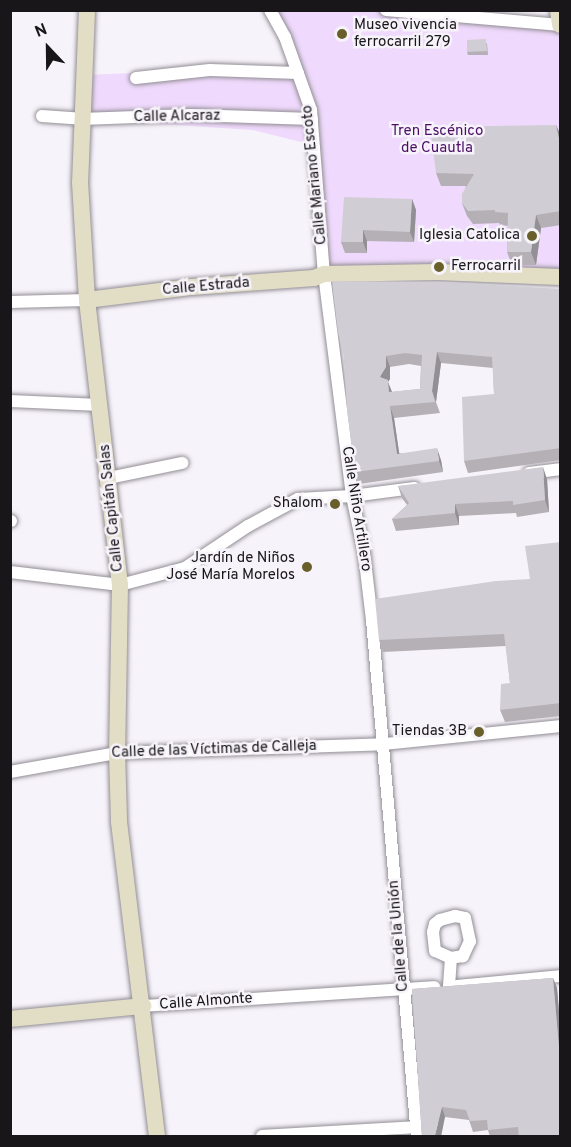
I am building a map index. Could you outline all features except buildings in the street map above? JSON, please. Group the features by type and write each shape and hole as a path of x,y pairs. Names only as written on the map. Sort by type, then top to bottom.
{"street":[{"name":"Calle Capitán Salas","path":"87,10 80,182 87,300 120,585 117,753 119,822 157,1137"},
{"name":"Calle Mariano Escoto","path":"270,10 285,38 312,119 324,274"},
{"path":"386,10 561,25 558,10"},
{"path":"136,78 210,70 298,73"},
{"name":"Calle Alcaraz","path":"42,116 81,119 191,115 312,119"},
{"name":"Calle Estrada","path":"87,300 192,287 314,278 324,274 438,272 561,277"},
{"name":"Calle Niño Artillero","path":"324,274 352,496 364,553 384,744"},
{"path":"10,302 87,300"},
{"path":"10,401 100,405"},
{"path":"109,478 182,463"},
{"path":"514,475 561,469"},
{"path":"10,572 120,585 185,568 248,526 298,499 352,496 433,486"},
{"name":"Calle de las Víctimas de Calleja","path":"10,772 117,753 384,744 561,726"},
{"name":"Calle de la Unión","path":"384,744 403,990 417,1132"},
{"path":"450,986 451,958"},
{"name":"Calle Almonte","path":"10,1019 143,1006 403,990 561,976"},
{"path":"262,1137 417,1132"}],"green space":[{"name":"Tren Escénico de Cuautla","path":"270,11 386,11 560,25 560,277 324,274 313,145 253,130 81,119 84,75 210,70 298,73"}],"place":[{"name":"Museo vivencia ferrocarril 279","path":"342,34"},
{"name":"Iglesia Catolica","path":"532,236"},
{"name":"Ferrocarril","path":"439,267"},
{"name":"Shalom","path":"335,504"},
{"name":"Jardín de Niños José María Morelos","path":"307,567"},
{"name":"Tiendas 3B","path":"479,732"}]}
